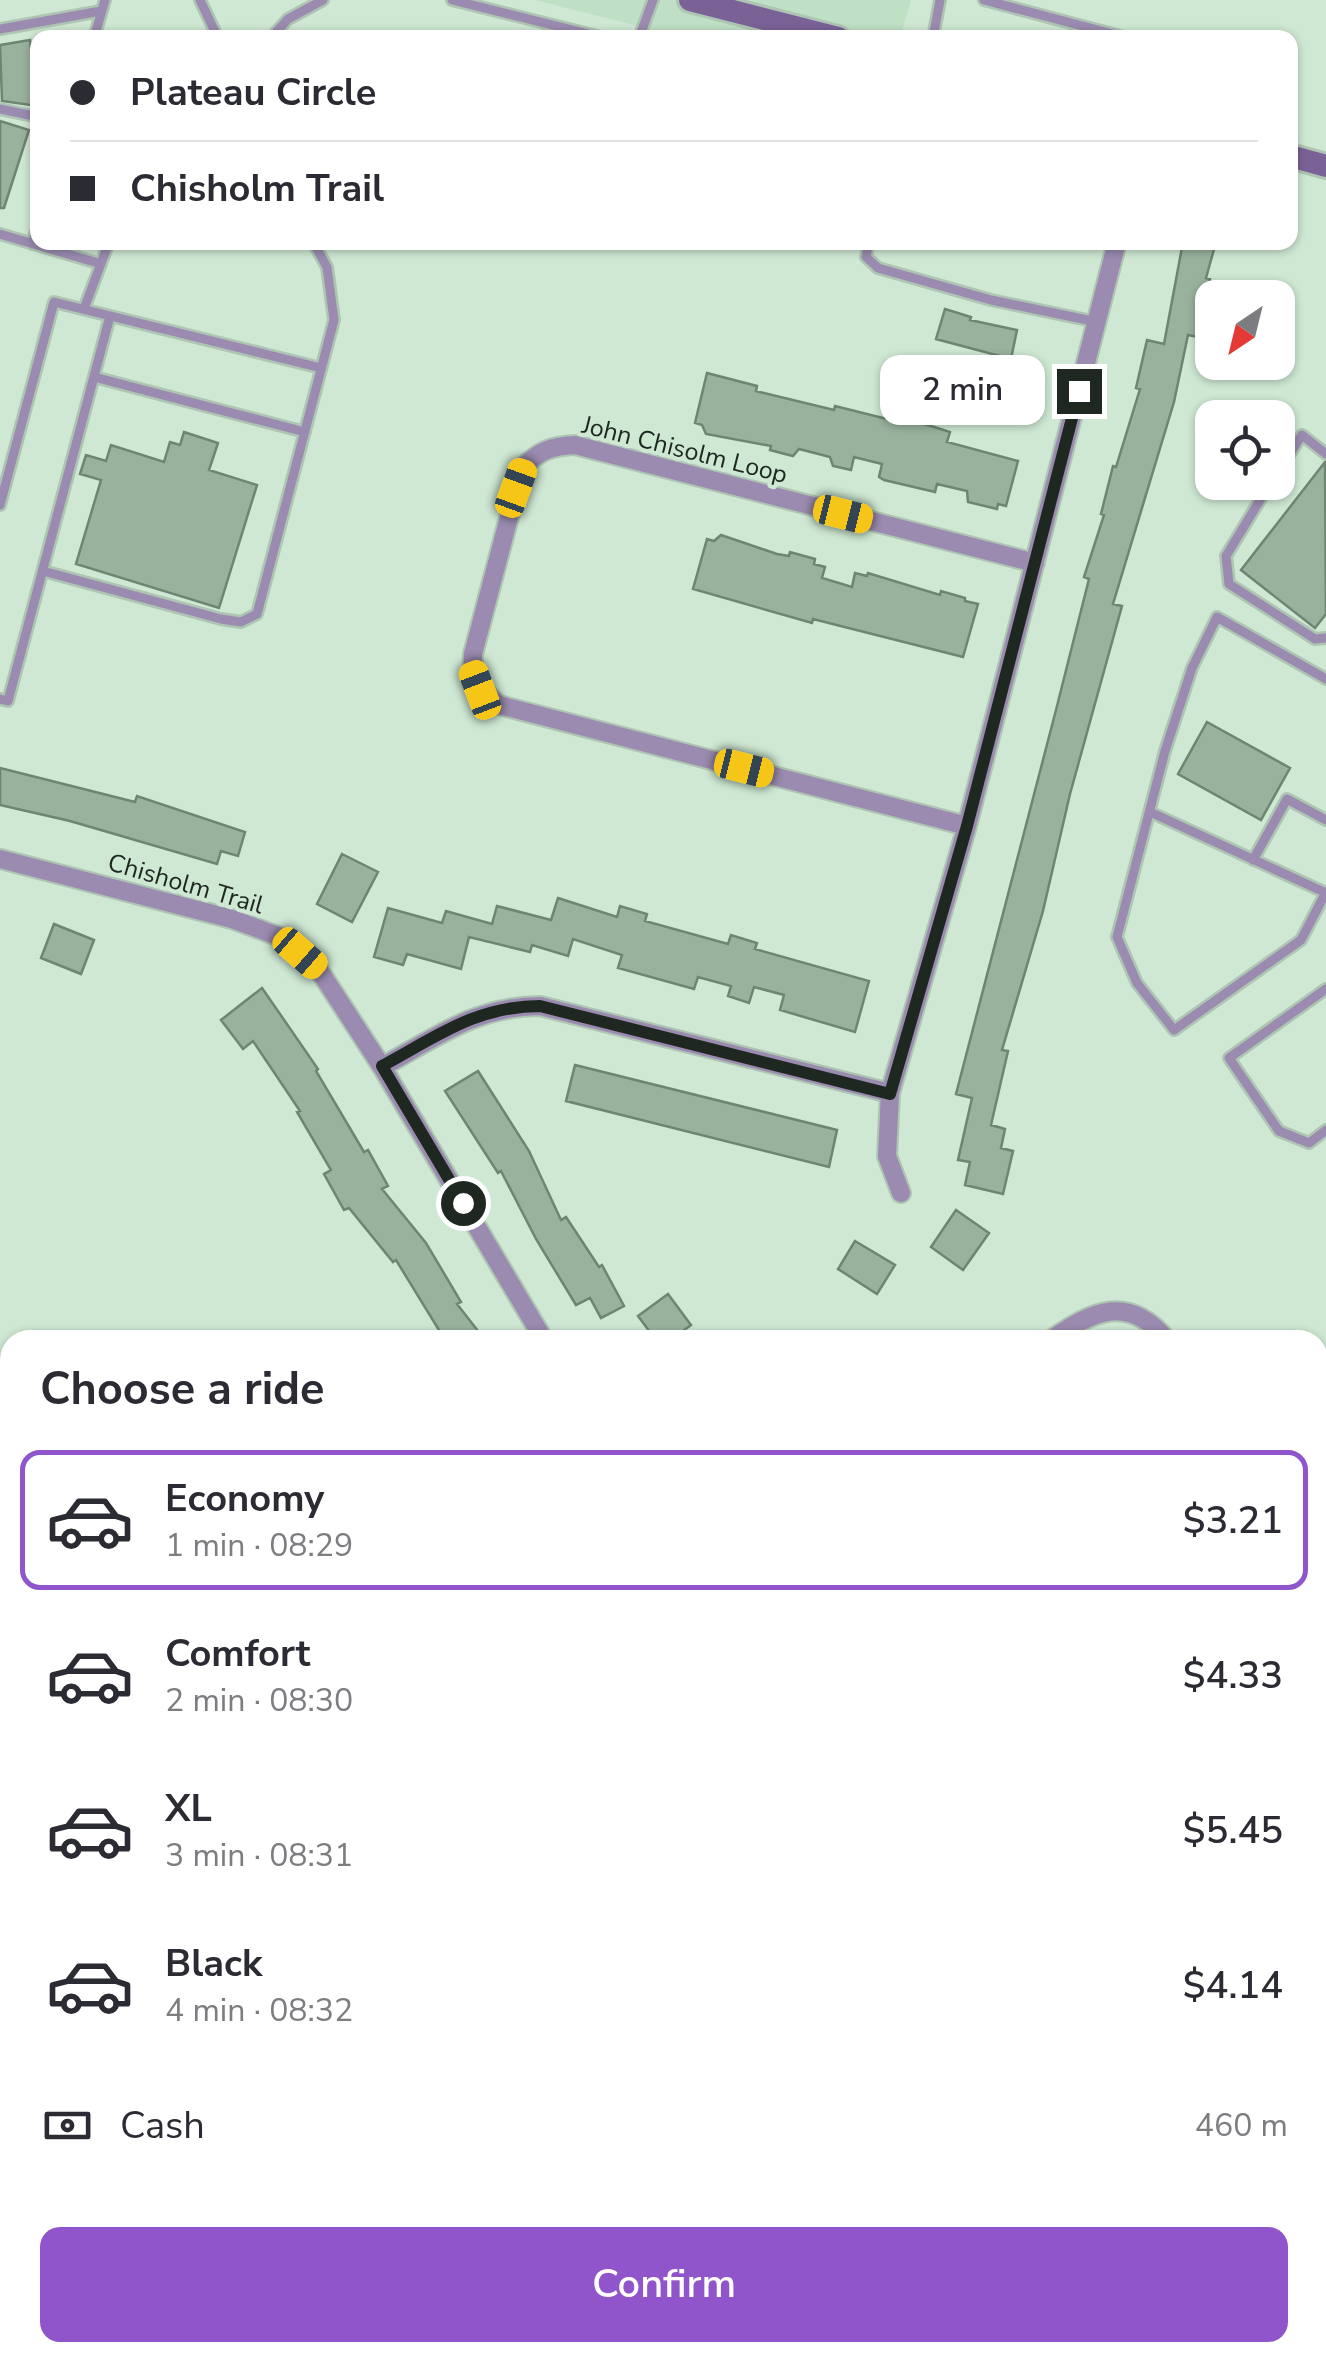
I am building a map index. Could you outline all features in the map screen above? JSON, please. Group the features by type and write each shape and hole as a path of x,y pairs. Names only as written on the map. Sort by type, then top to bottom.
{"main road":[{"path":"690,0 766,9 818,30"},
{"path":"1298,158 1326,166"}],"street":[{"path":"901,1192 888,1156 890,1094 967,826 1115,250"},
{"name":"John Chisolm Loop","path":"967,826 499,705 480,690 472,669 478,635 522,468 543,450 556,446 575,446 1035,563"},
{"name":"Chisholm Trail","path":"3,865 232,919 283,938 317,967 382,1066 538,1330"},
{"path":"382,1066 474,1016 510,1006 540,1006 890,1094"},
{"path":"1067,1330 1106,1311 1128,1311 1157,1330"}],"lane":[{"path":"96,30 105,0"},
{"path":"200,0 214,30"},
{"path":"278,30 288,19 323,0"},
{"path":"452,0 573,30"},
{"path":"642,30 652,0"},
{"path":"934,30 940,0"},
{"path":"984,0 1098,30"},
{"path":"0,28 102,11"},
{"path":"0,109 30,116"},
{"path":"0,234 30,243"},
{"path":"52,250 100,264"},
{"path":"84,309 106,250"},
{"path":"43,572 221,619 242,622 257,614 334,320 328,267 318,250"},
{"path":"867,250 866,257 878,268 991,300 1097,322"},
{"path":"0,505 54,302 322,368"},
{"path":"0,699 8,701 110,316"},
{"path":"94,377 305,432"},
{"path":"1295,446 1302,435 1326,454"},
{"path":"1260,500 1226,556 1229,584 1314,640 1326,638"},
{"path":"1150,812 1325,892 1301,940 1174,1030 1137,983 1117,937 1150,812 1192,668 1218,617 1326,678"},
{"path":"1254,860 1287,799 1326,820"},
{"path":"1326,989 1229,1058 1279,1131 1308,1143 1326,1130"}],"shaded area":[{"path":"535,0 911,0 902,30 653,30"}],"building":[{"path":"30,40 30,105 2,101 0,45"},
{"path":"0,121 29,130 4,208 0,208"},
{"path":"1182,250 1214,250 1206,278 1210,280 1195,280 1195,336 1188,335 1174,402 1113,604 1122,606 1070,794 1043,911 1002,1050 1008,1051 991,1125 1005,1129 1001,1148 1013,1151 1003,1194 965,1185 970,1162 958,1160 972,1098 956,1094 1089,579 1084,577 1104,515 1101,514 1113,466 1116,467 1140,389 1136,388 1147,340 1164,344"},
{"path":"945,309 971,317 970,320 1017,330 1011,359 936,339"},
{"path":"707,373 757,386 756,391 834,410 835,406 928,425 950,432 947,442 1018,461 1006,506 998,504 997,509 968,502 967,491 937,484 935,492 884,480 879,477 882,464 854,457 851,470 833,466 830,457 799,449 793,456 770,450 771,446 706,434 702,425 695,423"},
{"path":"184,432 218,443 209,470 257,485 219,608 76,564 101,480 80,474 86,455 106,461 111,445 164,462 170,442 180,445"},
{"path":"1325,462 1326,614 1315,628 1241,570"},
{"path":"721,535 777,554 789,556 790,552 815,559 814,564 825,567 822,578 852,587 855,573 868,573 978,604 963,657 813,619 812,623 693,589 707,539 714,541"},
{"path":"1207,722 1290,768 1261,820 1178,774"},
{"path":"0,768 135,802 137,796 245,832 238,856 221,851 217,864 0,805"},
{"path":"342,854 378,872 352,922 317,904"},
{"path":"558,898 617,917 620,906 647,914 645,921 728,944 731,935 757,943 755,949 869,981 855,1032 780,1010 784,995 754,987 749,1003 728,996 731,986 698,977 694,989 618,968 622,955 573,939 568,956 532,945 530,952 469,937 461,969 407,954 403,965 374,957 388,908 442,923 446,911 492,924 497,906 551,920"},
{"path":"54,924 94,940 81,974 41,958"},
{"path":"262,988 318,1069 364,1152 368,1150 388,1186 382,1189 426,1243 461,1302 457,1304 477,1330 439,1330 396,1260 393,1262 349,1208 344,1210 324,1174 331,1170 297,1112 300,1111 253,1041 243,1049 221,1020"},
{"path":"575,1065 837,1130 829,1167 566,1101"},
{"path":"478,1071 529,1151 561,1220 566,1217 599,1267 602,1265 624,1306 601,1318 590,1298 576,1305 501,1171 498,1173 445,1091"},
{"path":"956,1210 989,1233 963,1270 931,1247"},
{"path":"855,1241 895,1265 877,1294 838,1269"},
{"path":"668,1294 691,1325 684,1330 648,1330 638,1316"}],"route":[{"path":"463,1203 382,1066 474,1016 510,1006 540,1006 890,1094 967,826 1079,391"}]}
